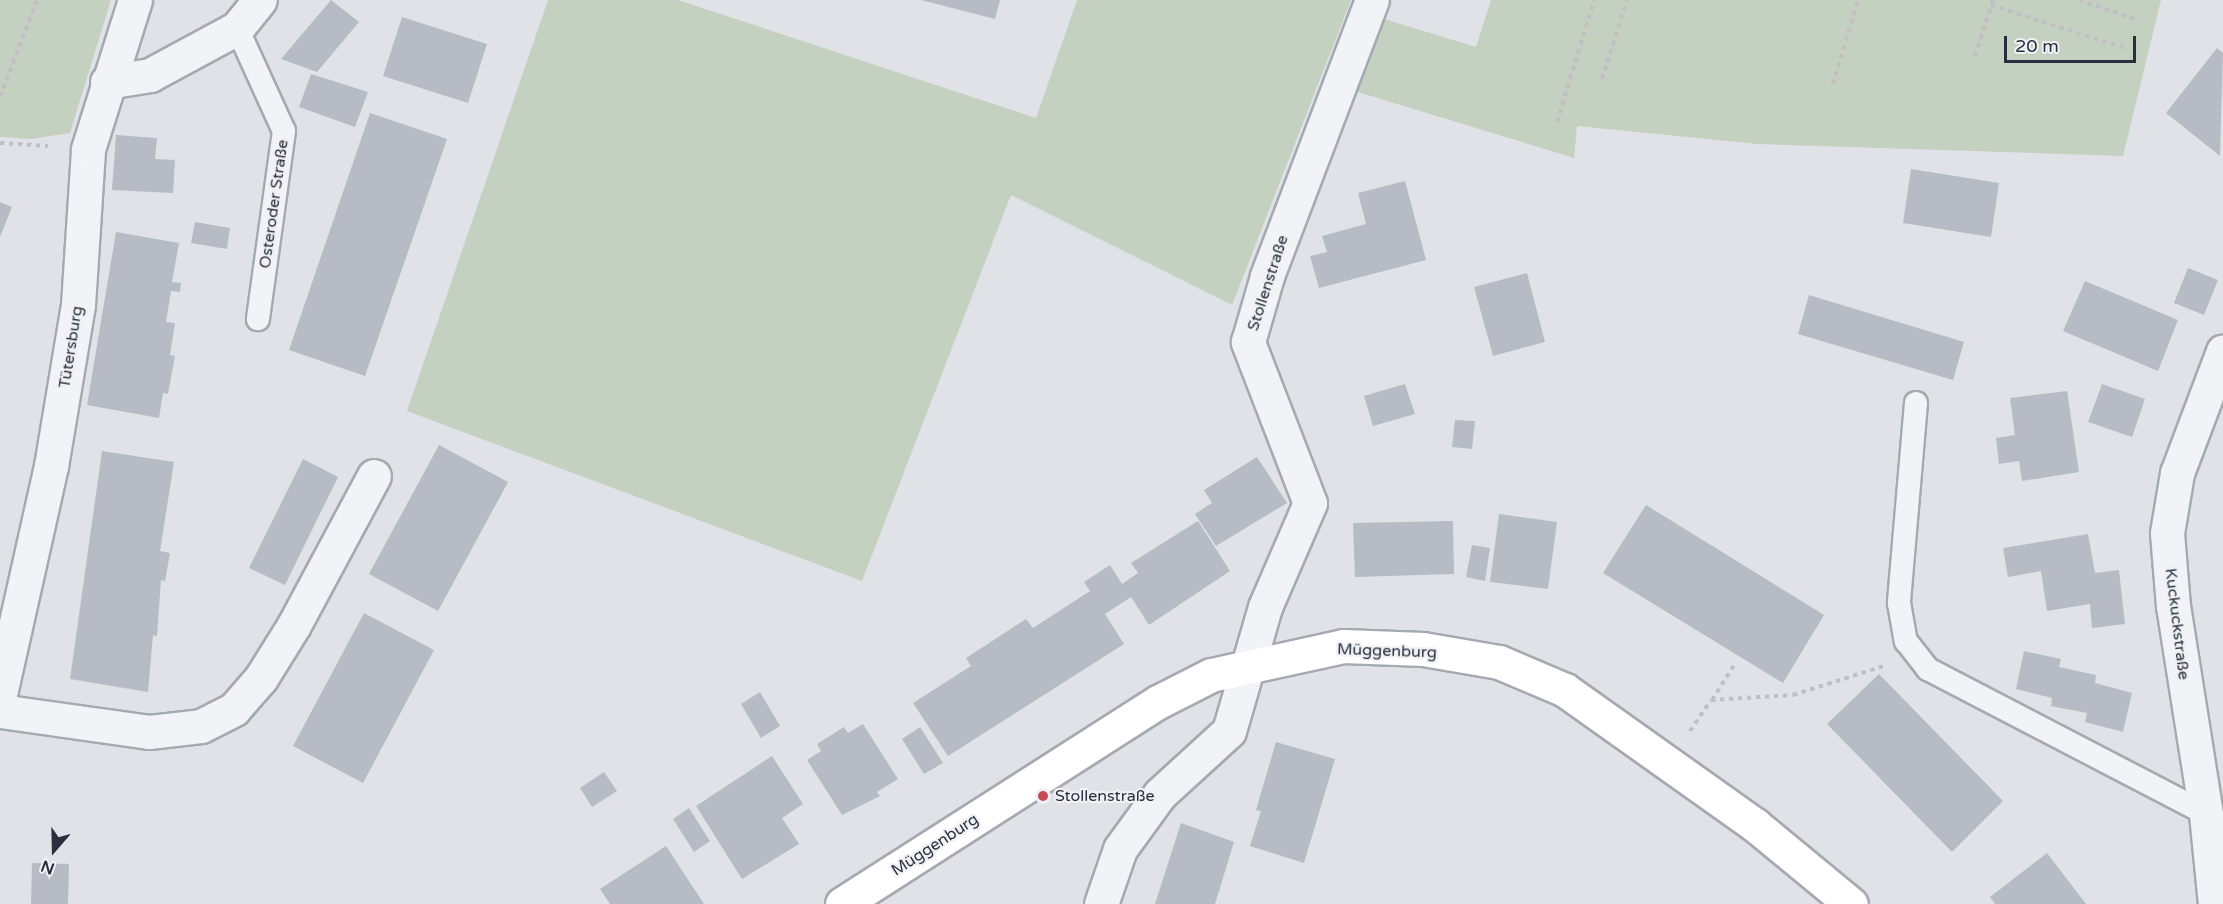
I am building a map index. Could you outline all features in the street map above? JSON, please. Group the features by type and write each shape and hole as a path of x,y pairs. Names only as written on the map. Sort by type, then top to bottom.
{"main road":[{"name":"Müggenburg","path":"842,904 1158,702 1211,675 1248,665 1343,646 1423,649 1499,662 1565,690 1755,825 1851,904"}],"street":[{"name":"Tütersburg","path":"0,694 51,466 76,316 88,149 107,82 135,0"},
{"path":"107,82 150,75 237,27 260,0"},
{"name":"Stollenstraße","path":"1101,904 1120,849 1160,794 1229,731 1265,607 1310,503 1248,342 1267,276 1372,0"},
{"name":"Kuckuckstraße","path":"2215,904 2206,814 2173,606 2167,533 2177,473 2223,351"},
{"path":"0,711 149,732 201,726 234,709 261,678 294,625 374,476"}],"lane":[{"name":"Osteroder Straße","path":"237,27 284,131 258,319"},
{"path":"1916,403 1899,603 1906,640 1928,669 2206,814"}],"path":[{"path":"0,97 37,0"},
{"path":"1557,122 1594,0"},
{"path":"1602,79 1627,0"},
{"path":"1833,84 1858,0"},
{"path":"2079,0 2138,20"},
{"path":"1975,56 1992,2 2127,49"},
{"path":"0,143 88,149"},
{"path":"1668,762 1736,662"},
{"path":"1711,700 1793,695 1877,670"}],"green space":[{"path":"0,0 111,0 70,133 31,139 0,137"},
{"path":"548,0 678,0 1036,118 1077,0 1351,0 1232,305 1011,195 862,581 407,411"},
{"path":"1491,0 2161,0 2123,156 1758,144 1577,126 1574,158 1351,90 1378,17 1476,47"}],"building":[{"path":"331,0 359,22 317,72 281,59"},
{"path":"921,0 1000,0 995,19"},
{"path":"402,17 487,44 468,103 383,76"},
{"path":"2217,48 2223,53 2220,156 2166,113"},
{"path":"311,74 368,92 355,127 299,107"},
{"path":"370,113 447,139 365,376 289,350"},
{"path":"116,135 157,138 155,159 175,160 173,193 112,190"},
{"path":"1911,169 1999,183 1991,237 1903,223"},
{"path":"1405,181 1426,260 1319,288 1310,256 1327,252 1322,236 1366,224 1358,193"},
{"path":"0,202 12,207 0,237"},
{"path":"195,222 230,228 227,249 191,243"},
{"path":"116,232 179,243 172,282 181,283 180,292 171,291 166,322 175,323 170,355 175,356 168,394 163,393 159,418 87,405"},
{"path":"2188,268 2218,280 2204,315 2174,303"},
{"path":"1527,273 1545,342 1493,356 1474,287"},
{"path":"2085,281 2178,320 2158,371 2063,331"},
{"path":"1809,295 1964,342 1953,380 1798,334"},
{"path":"1405,384 1415,414 1373,426 1364,396"},
{"path":"2102,384 2145,399 2132,437 2088,422"},
{"path":"2067,391 2079,472 2022,481 2019,461 1999,464 1996,438 2015,435 2010,398"},
{"path":"1455,420 1475,421 1472,449 1452,447"},
{"path":"439,445 508,482 438,611 369,574"},
{"path":"102,451 174,462 160,551 170,553 165,581 161,580 157,636 153,635 148,692 70,679"},
{"path":"1257,457 1287,503 1216,546 1195,514 1212,503 1204,490"},
{"path":"303,459 338,477 285,585 249,568"},
{"path":"1646,505 1824,615 1783,683 1603,573"},
{"path":"1499,514 1557,522 1548,589 1490,582"},
{"path":"1198,521 1230,571 1149,625 1131,597 1105,614 1124,644 948,756 913,703 971,666 966,658 1026,619 1033,628 1090,591 1084,582 1110,565 1122,584 1138,573 1131,563"},
{"path":"1453,521 1454,574 1355,577 1353,523"},
{"path":"2088,534 2095,573 2119,570 2125,624 2092,628 2090,604 2047,611 2041,571 2008,577 2003,548"},
{"path":"1472,545 1490,548 1485,581 1466,577"},
{"path":"364,613 434,650 363,783 293,746"},
{"path":"2024,651 2061,659 2059,667 2096,675 2095,683 2132,693 2123,732 2085,722 2087,713 2051,706 2052,698 2016,689"},
{"path":"1879,674 2003,801 1952,852 1827,724"},
{"path":"760,692 780,726 761,738 741,704"},
{"path":"863,724 898,779 877,792 880,796 842,815 807,760 821,751 817,744 844,727 848,733"},
{"path":"920,727 943,763 924,774 902,739"},
{"path":"1276,742 1335,759 1304,863 1250,846 1261,811 1256,810"},
{"path":"772,756 803,804 782,818 799,844 742,879 696,806"},
{"path":"604,772 617,791 592,807 580,788"},
{"path":"689,808 710,841 694,852 673,819"},
{"path":"1181,823 1234,842 1215,904 1155,904"},
{"path":"666,846 704,904 610,904 600,889"},
{"path":"2047,853 2086,904 1995,904 1990,897"},
{"path":"32,863 69,864 68,904 31,904"}],"place":[{"name":"Stollenstraße","path":"1043,796"}]}
